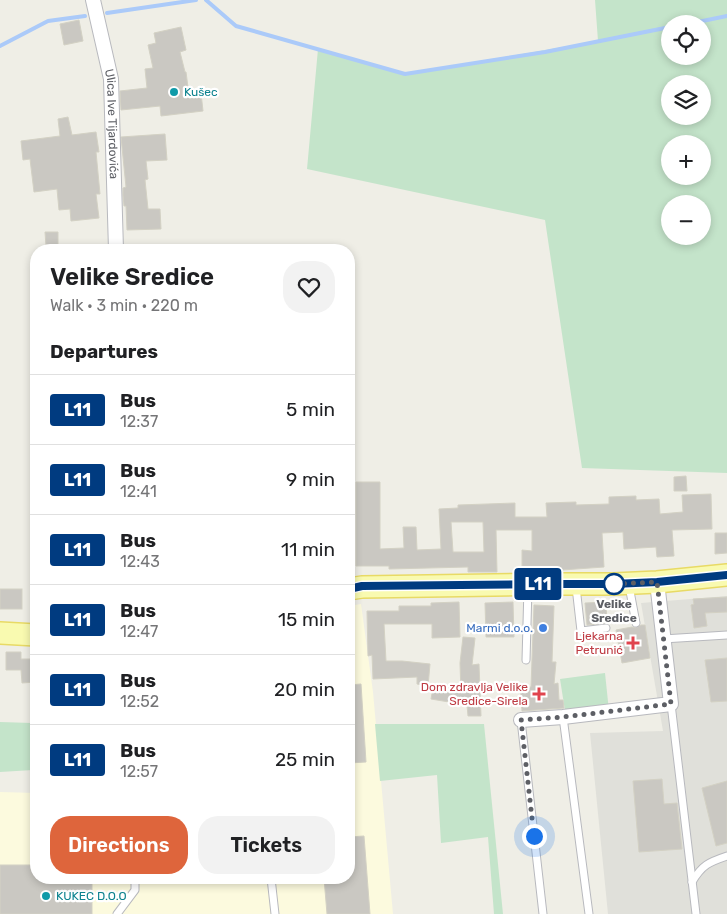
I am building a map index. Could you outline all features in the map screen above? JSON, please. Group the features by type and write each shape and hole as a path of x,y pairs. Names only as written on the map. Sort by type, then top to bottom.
{"main road":[{"path":"355,588 362,586 629,584 727,575"},
{"path":"0,633 30,635"}],"street":[{"name":"Ulica Ive Tijardovića","path":"93,0 111,79 116,244"},
{"path":"521,720 671,704 657,582"}],"lane":[{"path":"526,660 528,584"},
{"path":"576,584 581,631 606,628"},
{"path":"629,584 636,623"},
{"path":"663,639 727,635"},
{"path":"671,704 696,914"},
{"path":"563,717 589,914"},
{"path":"521,720 544,914"},
{"path":"692,882 703,866 727,856"},
{"path":"117,914 135,890 136,884"},
{"path":"271,884 275,914"}],"shaded area":[{"path":"727,596 727,914 608,914 590,733 663,731 641,603"},
{"path":"361,604 373,692 393,914 0,914 0,792 30,793 30,884 355,884 355,605"}],"green space":[{"path":"595,0 727,0 727,473 582,468 545,220 307,169 318,49 405,74 598,41"},
{"path":"605,673 609,711 566,717 560,679"},
{"path":"0,722 30,723 30,770 0,772"},
{"path":"375,724 484,724 503,914 494,914 488,837 441,843 437,775 380,781"}],"building":[{"path":"79,20 83,41 64,45 60,24"},
{"path":"181,27 186,50 180,52 186,72 189,95 201,93 203,111 161,116 160,106 121,110 120,91 147,88 145,69 153,68 148,45 156,43 154,33"},
{"path":"68,117 72,135 96,132 99,152 96,152 100,194 96,194 99,218 71,221 70,209 59,210 57,189 34,192 30,159 23,160 21,141 60,136 58,119"},
{"path":"165,134 167,160 146,161 148,179 145,180 148,209 160,209 161,229 127,230 126,206 124,206 123,195 123,188 126,187 121,137"},
{"path":"45,232 58,232 58,244 46,244"},
{"path":"686,476 687,491 674,491 674,477"},
{"path":"356,482 380,482 380,549 404,548 403,527 416,527 417,550 441,549 439,509 458,508 458,505 515,503 515,517 547,517 546,503 576,502 576,505 609,504 609,497 636,496 636,500 659,499 660,514 683,512 682,495 711,494 712,529 672,530 674,556 657,557 656,547 624,549 623,532 602,533 604,567 548,571 522,570 522,550 532,551 532,530 496,530 497,572 468,572 468,567 389,569 389,566 356,566","holes":["451,522 483,522 484,552 453,552"]},
{"path":"715,533 727,533 727,553 715,554"},
{"path":"0,589 22,589 22,609 0,609"},
{"path":"727,597 727,612 705,613 707,626 694,628 691,605 694,604 693,599"},
{"path":"459,602 460,637 432,638 432,624 384,624 386,661 430,664 428,686 417,684 417,677 373,679 372,655 368,656 367,611 399,611 399,606 431,606 431,603"},
{"path":"513,602 514,637 486,637 485,603"},
{"path":"606,602 607,623 587,625 585,603"},
{"path":"534,605 554,606 552,662 556,662 554,684 558,683 559,700 563,700 564,708 522,711 520,687 531,687"},
{"path":"645,625 650,658 622,663 616,630 636,628"},
{"path":"463,637 475,638 472,665 479,664 481,716 468,716 467,705 431,699 433,688 461,693 460,663"},
{"path":"6,652 21,652 21,659 30,659 30,682 22,683 21,670 6,670"},
{"path":"727,658 727,701 711,702 705,660"},
{"path":"355,684 361,684 366,762 355,763"},
{"path":"662,779 664,804 677,803 682,849 639,852 633,781"},
{"path":"727,781 727,843 716,846 702,788"},
{"path":"364,836 370,914 327,914 324,884 355,884 355,837"},
{"name":"KUKEC D.O.O","path":"0,865 30,865 30,884 92,884 92,914 0,914"}],"waterway":[{"path":"107,13 196,0"},
{"path":"206,0 236,26 405,74 545,52 661,29"},
{"path":"0,46 48,21 85,16"},
{"path":"711,19 727,16"}],"bus line":[{"name":"L11","path":"355,588 466,584 614,584 727,575"}],"place":[{"name":"Kušec","path":"174,92"},
{"name":"Velike Sredice","path":"614,584"},
{"name":"Marmi d.o.o.","path":"543,628"},
{"name":"Ljekarna Petrunić","path":"633,643"},
{"name":"Dom zdravlja Velike Sredice-Sirela","path":"539,694"},
{"name":"KUKEC D.O.O","path":"46,896"}],"route":[{"path":"534,836 521,720 671,704 657,582 614,584"}]}
